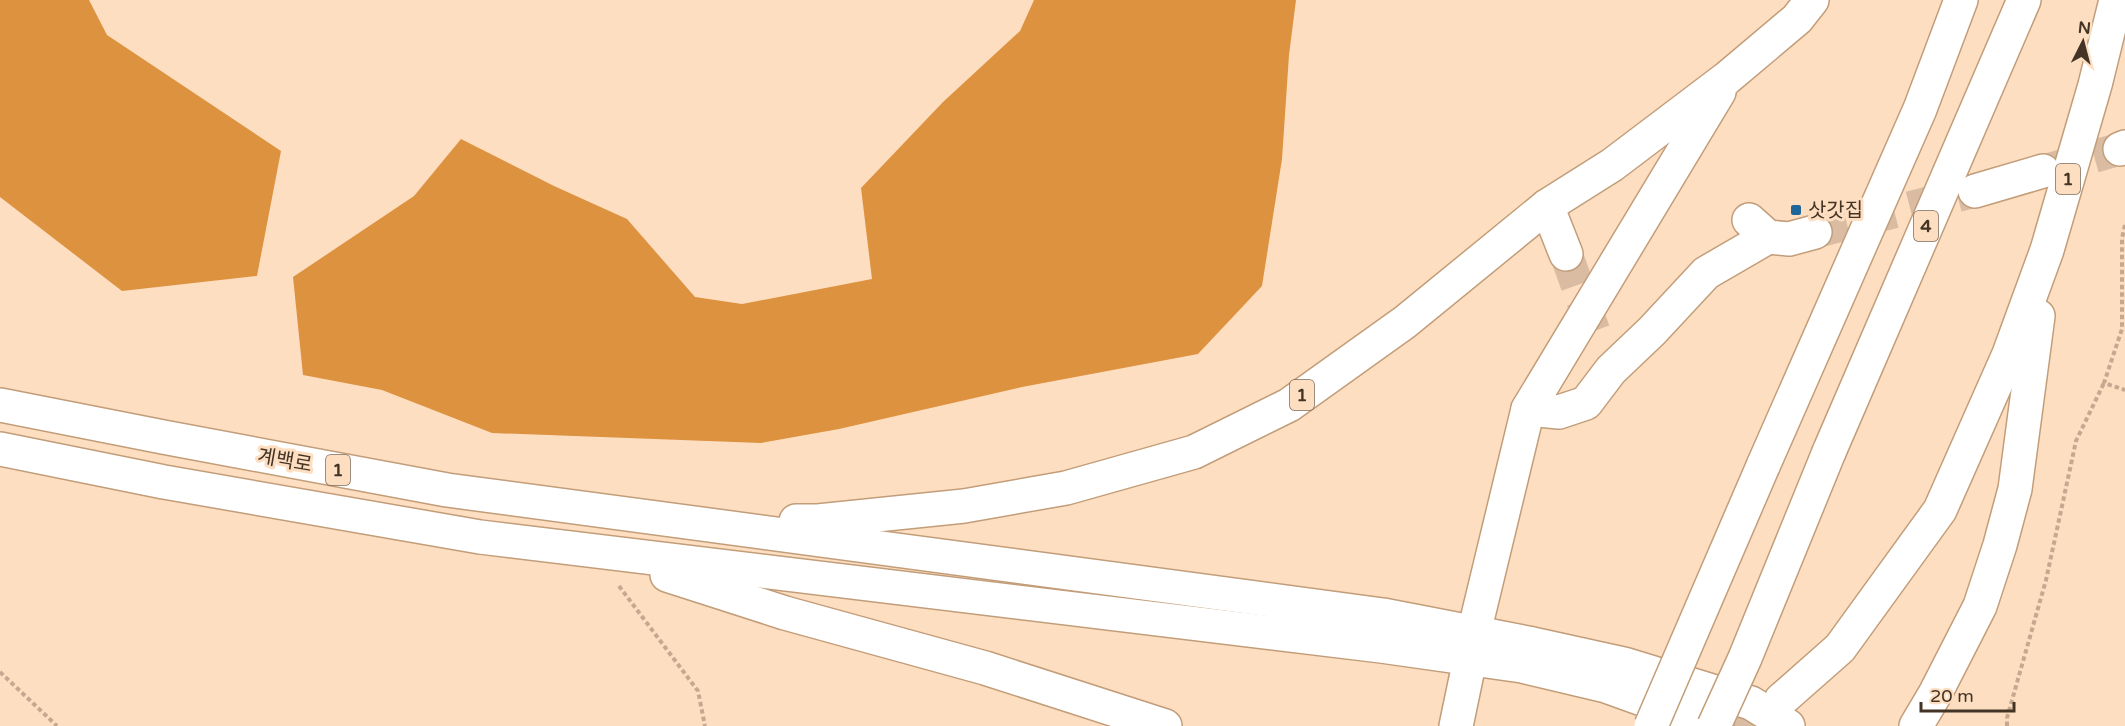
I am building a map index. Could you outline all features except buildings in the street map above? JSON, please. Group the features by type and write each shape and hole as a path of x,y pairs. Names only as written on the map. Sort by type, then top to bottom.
{"main road":[{"name":"1","path":"678,520 818,521 964,506 1066,488 1194,452 1289,405 1405,322 1547,206 1612,165 1727,78 1797,19 1812,0"},
{"path":"1651,726 1920,109 1961,0"},
{"name":"4","path":"1716,726 1829,452 2024,0"},
{"name":"1","path":"1784,713 1840,648 1940,510 2010,354 2047,250 2095,85 2116,0"},
{"path":"1456,726 1472,646 1528,409 1727,78"},
{"path":"1975,191 2043,171"},
{"path":"1547,206 1566,254"},
{"path":"1528,409 1559,412 1586,403 1605,356 1652,331 1707,273 1758,228 1789,239 1815,232"},
{"path":"1916,726 1980,606 2000,545 2014,489 2047,250"},
{"name":"계백로","path":"0,405 447,490 678,520"},
{"name":"1","path":"0,449 164,482 457,533 593,552"},
{"path":"678,520 1383,615 1522,666 1606,686 1716,726"},
{"path":"593,552 1369,645 1472,646 1624,664 1784,713"},
{"path":"593,552 784,613 986,668 1165,726"}],"path":[{"path":"2007,726 2007,718 2046,579 2076,441 2104,383 2122,329 2122,238 2125,225"},
{"path":"2104,383 2125,390"},
{"path":"593,552 698,691 705,726"},
{"path":"0,672 57,726"}],"shaded area":[{"path":"0,0 89,0 107,35 281,151 257,276 122,291 0,197"},
{"path":"1034,0 1296,0 1289,55 1282,159 1262,286 1198,354 1022,387 839,429 761,443 492,433 382,390 303,375 293,277 414,196 461,139 554,186 627,219 695,297 742,304 872,279 861,188 943,102 1020,31"}],"tunnel":[{"path":"2047,170 2120,149"},
{"path":"1815,232 1975,191"},
{"path":"1566,254 1598,343"},
{"path":"1731,726 1781,700"}],"place":[{"name":"삿갓집","path":"1796,210"}]}
